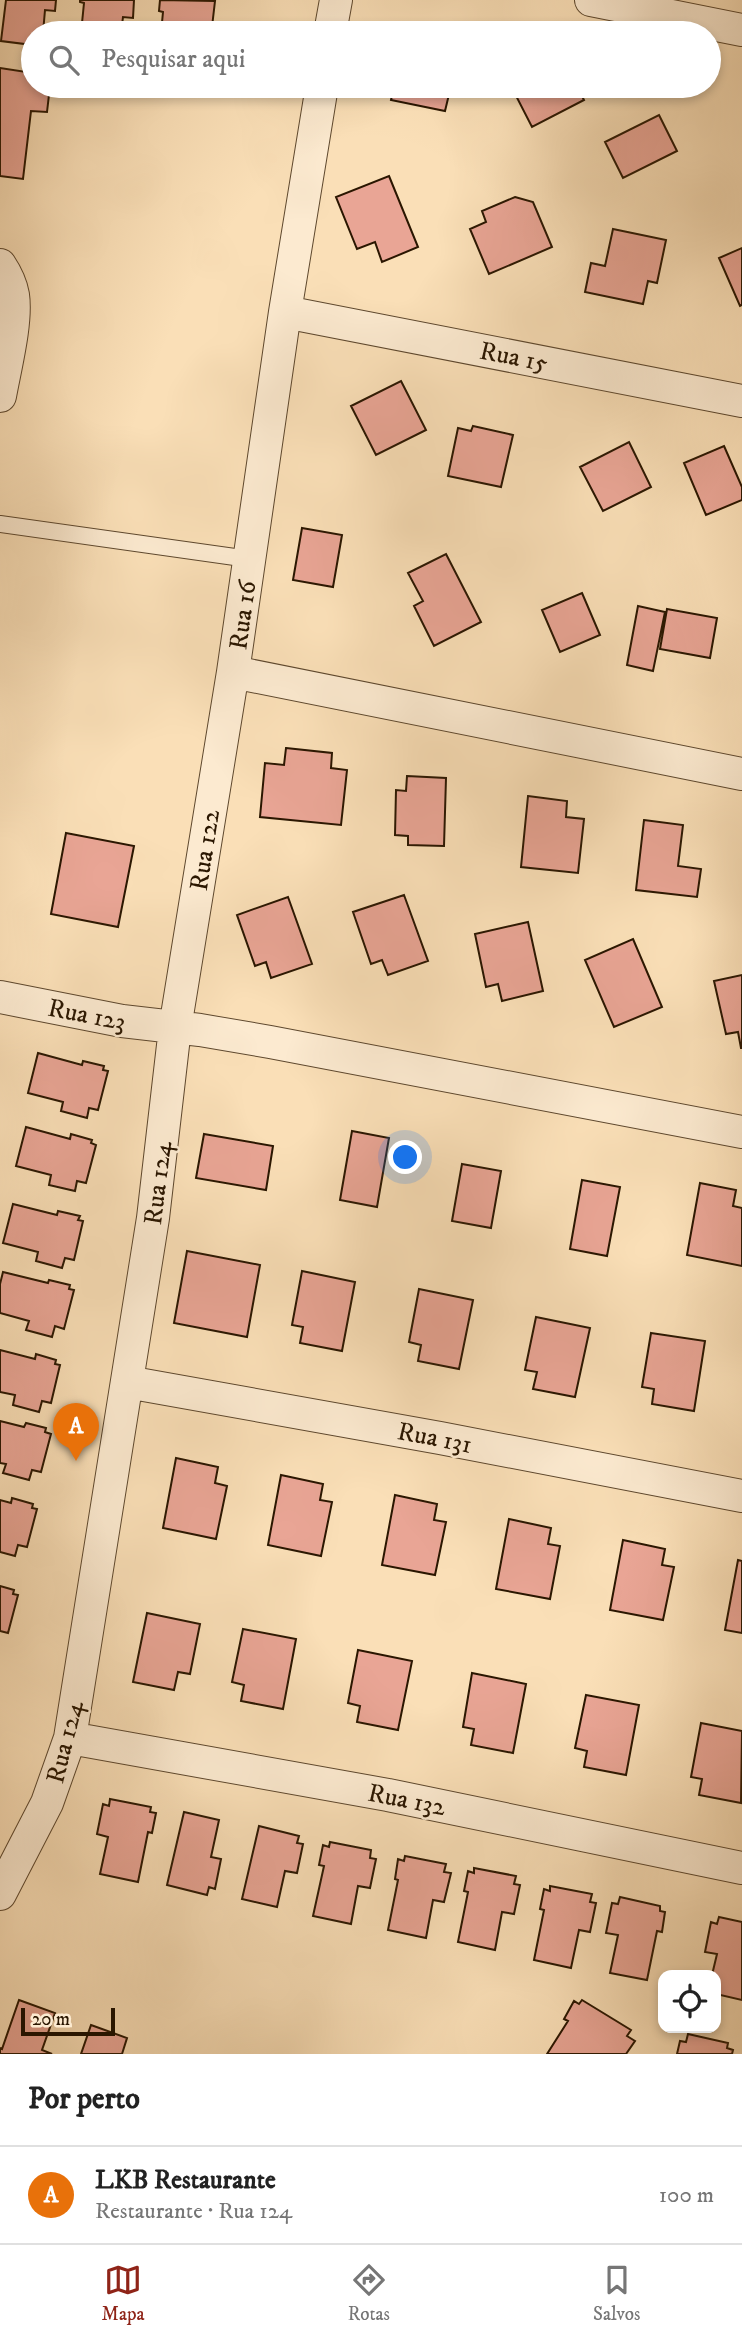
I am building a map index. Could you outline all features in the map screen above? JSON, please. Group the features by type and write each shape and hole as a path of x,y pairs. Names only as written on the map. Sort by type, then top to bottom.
{"street":[{"path":"332,21 336,0"},
{"path":"592,0 697,21"},
{"path":"721,26 742,30"},
{"name":"Rua 16","path":"320,98 285,312 233,672 742,774"},
{"path":"0,265 8,278 14,312 0,396"},
{"name":"Rua 15","path":"285,312 742,401"},
{"name":"Rua 122","path":"175,1028 233,672"},
{"name":"Rua 123","path":"0,997 122,1021 175,1028"},
{"path":"175,1028 270,1042 742,1132"},
{"name":"Rua 124","path":"0,1894 47,1803 70,1738 153,1219 175,1028"},
{"name":"Rua 131","path":"127,1382 742,1496"},
{"name":"Rua 132","path":"70,1738 388,1795 742,1868"}],"lane":[{"path":"0,524 249,559"}],"building":[{"path":"6,0 56,0 55,11 45,10 44,21 21,21 21,44 1,41"},
{"path":"134,0 133,18 123,17 122,21 82,21 84,3 80,2"},
{"path":"160,0 215,1 213,21 162,21 163,12 159,11"},
{"path":"0,68 21,71 21,98 49,98 47,112 31,111 23,179 0,176"},
{"path":"391,98 448,98 445,111"},
{"path":"517,98 583,98 584,100 532,127"},
{"path":"659,115 677,151 623,178 605,142"},
{"path":"389,176 418,247 382,262 375,242 357,249 336,197"},
{"path":"515,197 533,202 552,247 489,274 470,229 486,222 482,211"},
{"path":"613,229 666,240 657,283 648,281 643,304 585,292 591,263 605,266"},
{"path":"742,248 742,305 740,306 719,258"},
{"path":"401,381 426,430 376,455 351,406"},
{"path":"473,426 513,435 501,487 448,476 458,428 471,431"},
{"path":"629,442 651,487 603,511 580,467"},
{"path":"724,446 742,487 742,500 706,515 684,463"},
{"path":"302,528 342,535 333,587 293,580"},
{"path":"446,554 481,622 434,646 414,606 423,601 408,573"},
{"path":"582,593 600,635 560,652 542,610"},
{"path":"638,606 665,612 653,671 627,665"},
{"path":"667,609 717,618 710,658 660,649"},
{"path":"286,748 332,753 331,768 347,770 341,825 260,817 265,763 284,765"},
{"path":"407,776 446,778 444,846 408,845 408,836 395,835 396,790 406,791"},
{"path":"528,796 567,801 566,817 584,819 578,873 521,867"},
{"path":"644,820 683,825 678,866 701,869 697,897 636,890"},
{"path":"66,833 134,846 118,927 51,914"},
{"path":"404,895 428,961 388,975 382,960 371,964 353,912"},
{"path":"288,897 312,964 271,978 266,962 255,966 237,915"},
{"path":"528,922 543,991 502,1001 498,984 486,987 475,934"},
{"path":"633,939 662,1007 614,1027 585,960"},
{"path":"742,975 741,1048 738,1032 726,1034 714,981"},
{"path":"38,1053 82,1065 83,1061 104,1066 103,1070 108,1071 98,1110 89,1108 87,1118 61,1111 63,1102 28,1093"},
{"path":"26,1127 70,1139 71,1134 92,1140 91,1143 96,1145 86,1183 77,1181 75,1191 49,1185 51,1175 16,1166"},
{"path":"352,1131 389,1138 377,1207 340,1200"},
{"path":"204,1134 273,1146 266,1190 196,1178"},
{"path":"462,1164 501,1171 491,1228 452,1221"},
{"path":"582,1180 620,1187 607,1256 570,1249"},
{"path":"700,1183 736,1190 733,1206 742,1208 742,1266 687,1255"},
{"path":"13,1204 57,1215 58,1211 80,1216 78,1220 83,1221 74,1260 65,1258 62,1268 36,1261 38,1252 3,1243"},
{"path":"187,1251 260,1265 247,1337 174,1323"},
{"path":"302,1271 355,1282 342,1351 300,1343 303,1327 292,1325"},
{"path":"3,1272 48,1283 49,1280 70,1285 69,1289 74,1290 64,1329 55,1326 52,1337 26,1330 29,1321 0,1313 0,1284"},
{"path":"419,1289 473,1300 459,1369 418,1361 421,1345 409,1342"},
{"path":"536,1317 590,1328 575,1397 533,1389 537,1372 525,1370"},
{"path":"651,1333 705,1341 694,1411 652,1404 654,1389 642,1387"},
{"path":"0,1350 35,1359 36,1354 56,1360 55,1364 60,1365 51,1403 42,1401 39,1412 13,1405 15,1395 0,1392"},
{"path":"0,1421 24,1427 26,1423 46,1428 45,1432 51,1434 41,1472 32,1470 29,1480 3,1473 6,1464 0,1463"},
{"path":"176,1458 218,1467 215,1483 227,1486 216,1539 163,1528"},
{"path":"281,1475 323,1484 320,1500 332,1502 321,1556 268,1545"},
{"path":"395,1495 437,1504 434,1520 446,1522 435,1575 382,1565"},
{"path":"12,1498 33,1504 32,1508 37,1509 27,1547 18,1545 15,1556 0,1552 0,1500 11,1503"},
{"path":"509,1519 551,1528 548,1544 560,1546 550,1599 496,1589"},
{"path":"623,1540 665,1549 662,1565 674,1567 663,1620 610,1610"},
{"path":"738,1560 742,1561 742,1633 725,1630"},
{"path":"0,1586 14,1590 13,1594 18,1595 8,1633 0,1631"},
{"path":"147,1613 200,1624 190,1674 178,1672 174,1690 133,1682"},
{"path":"243,1629 296,1639 283,1709 241,1701 244,1685 232,1682"},
{"path":"358,1650 412,1661 398,1730 357,1722 360,1706 348,1703"},
{"path":"472,1673 526,1684 513,1753 471,1745 474,1729 463,1727"},
{"path":"586,1695 639,1705 626,1775 584,1767 587,1751 575,1748"},
{"path":"701,1723 742,1731 741,1803 699,1795 702,1779 691,1777"},
{"path":"110,1799 151,1807 150,1812 156,1813 152,1833 148,1832 138,1882 100,1874 108,1837 97,1834 103,1804 109,1806"},
{"path":"184,1812 219,1820 211,1857 221,1859 215,1889 209,1887 207,1895 167,1885"},
{"path":"259,1826 299,1836 297,1843 303,1844 297,1873 285,1871 277,1907 242,1899"},
{"path":"330,1842 371,1850 370,1858 376,1859 370,1888 358,1886 351,1924 313,1916 324,1866 319,1865 323,1845 329,1847"},
{"path":"405,1856 446,1864 444,1872 451,1873 444,1902 433,1900 426,1938 388,1930 398,1880 395,1879 398,1859 404,1861"},
{"path":"474,1868 516,1876 514,1884 520,1885 514,1914 502,1912 495,1950 458,1942 468,1892 464,1891 468,1871 474,1873"},
{"path":"550,1886 592,1894 590,1902 596,1903 590,1932 579,1930 571,1968 534,1960 544,1910 540,1909 544,1889 550,1891"},
{"path":"620,1897 660,1906 660,1911 665,1912 662,1932 657,1931 647,1980 610,1973 618,1935 606,1933 612,1903 618,1904"},
{"path":"719,1917 742,1922 742,2000 721,1995 721,1970 713,1970 717,1954 705,1952 711,1922 717,1924"},
{"path":"19,2000 55,2013 42,2050 52,2054 0,2054"},
{"path":"582,2000 631,2030 627,2036 635,2041 626,2054 547,2054 568,2021 564,2019 574,2001 579,2004"},
{"path":"91,2025 127,2038 122,2054 81,2054"},
{"path":"688,2034 728,2043 727,2048 733,2050 732,2054 677,2054 680,2041 686,2042"}],"place":[{"name":"LKB Restaurante","path":"76,1461"}]}
